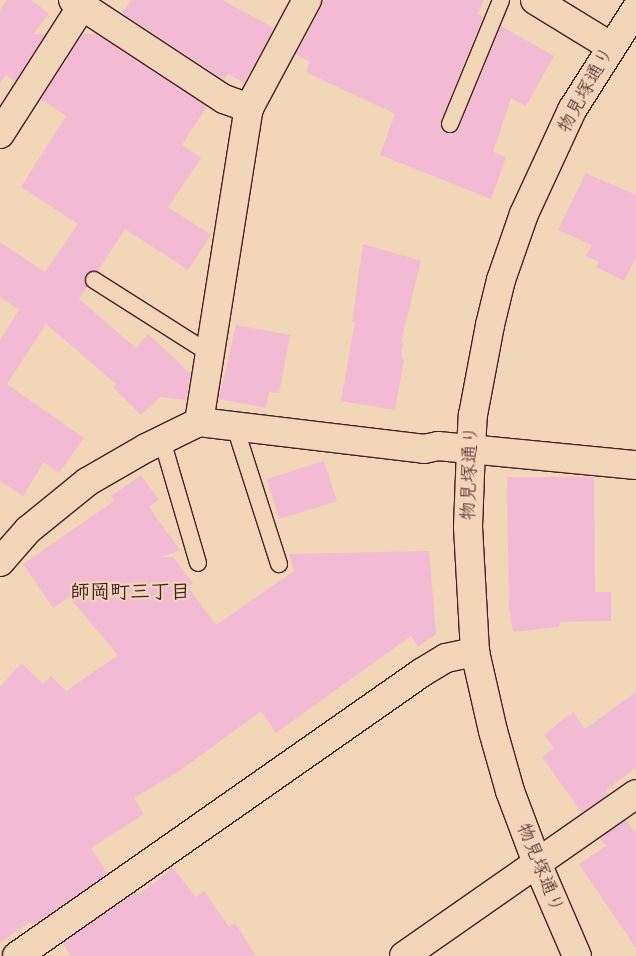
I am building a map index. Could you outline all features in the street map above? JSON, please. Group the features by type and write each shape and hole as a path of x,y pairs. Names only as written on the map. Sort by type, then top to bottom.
{"street":[{"path":"199,422 249,108 307,0"},
{"path":"535,0 610,46"},
{"path":"0,134 78,3 224,99 249,108"},
{"name":"物見塚通り","path":"577,956 537,863 493,731 475,652 468,528 470,449 473,415 501,280 536,183 572,110 610,46 636,9"},
{"path":"0,562 59,503 116,464 199,422 424,449 438,446 636,465"},
{"path":"17,956 421,673 446,658 475,652"},
{"path":"404,956 636,794"}],"lane":[{"path":"450,124 501,0"},
{"path":"94,280 209,353"},
{"path":"235,427 279,564"},
{"path":"162,440 198,563"}],"building":[{"path":"7,0 31,0 49,13 34,34 46,34 15,82 6,75 0,83 0,10"},
{"path":"131,0 222,0 274,28 244,83 228,74 224,80 122,13"},
{"path":"325,0 484,0 478,14 483,17 441,120 442,130 447,133 456,132 459,128 501,26 554,56 526,106 511,98 493,152 506,157 491,199 380,155 395,114 306,72 310,62 296,54"},
{"path":"83,34 97,34 207,106 182,145 201,158 168,207 211,235 188,270 125,229 98,271 86,274 87,287 79,299 136,348 148,334 191,374 186,400 160,397 141,415 113,387 116,384 46,324 7,384 84,438 59,473 44,462 23,496 0,481 0,340 19,310 0,297 0,242 45,272 78,224 21,187 66,116 41,99"},
{"path":"586,173 636,195 636,258 624,281 596,267 599,262 586,256 592,245 558,230"},
{"path":"363,244 421,261 401,342 403,342 401,357 404,360 395,410 341,401 355,322 352,322"},
{"path":"236,325 290,335 279,393 269,392 266,408 219,399"},
{"path":"324,461 337,501 279,519 267,479"},
{"path":"141,475 159,500 149,507 180,550 161,557 173,557 193,583 188,587 216,625 294,571 289,554 429,551 436,634 418,647 411,636 276,733 261,711 181,770 134,798 144,814 91,848 108,874 45,917 32,925 30,922 0,943 0,687 21,663 43,684 51,676 66,691 118,655 69,597 53,608 23,564 114,501 111,496"},
{"path":"507,477 594,477 595,592 611,592 611,621 560,622 559,627 513,632 509,608"},
{"path":"636,692 636,768 606,790 609,794 582,813 542,757 554,748 544,735 573,712 585,729"},
{"path":"626,820 636,833 636,948 579,864 606,846 600,838"},
{"path":"173,868 196,897 204,891 229,927 235,923 256,956 71,956 62,943 135,893 137,896"}],"district":[{"name":"師岡町三丁目","path":"130,592"}]}
